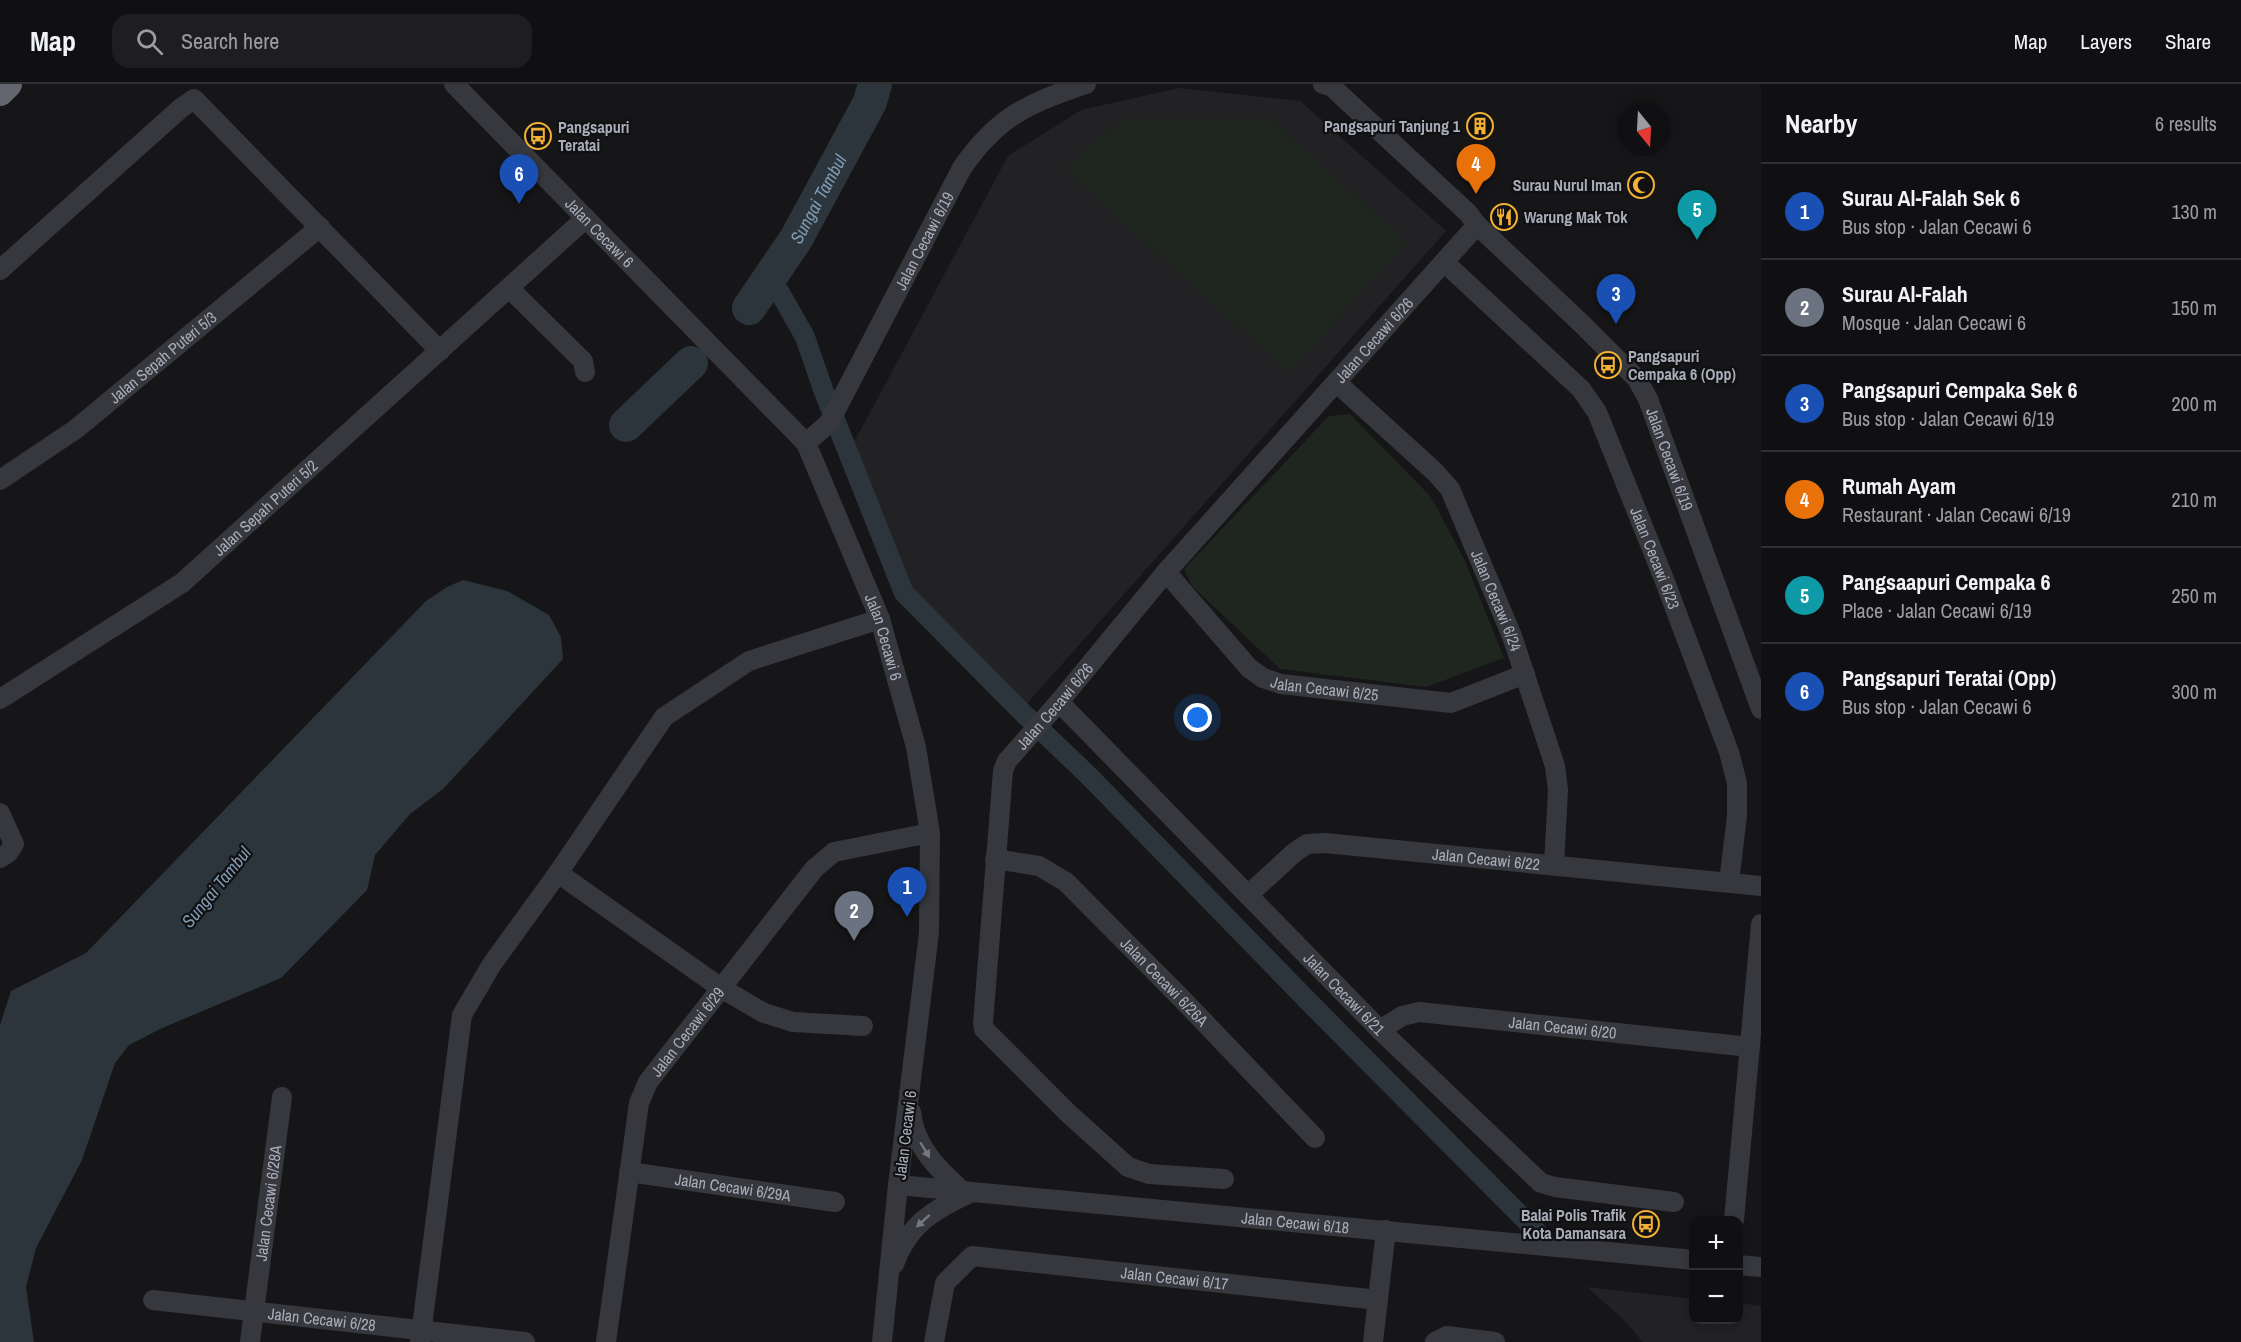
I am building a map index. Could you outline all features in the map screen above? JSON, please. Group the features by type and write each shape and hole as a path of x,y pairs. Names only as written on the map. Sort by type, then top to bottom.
{"highway":[{"path":"0,92 8,84"}],"street":[{"name":"Jalan Cecawi 6","path":"454,84 806,443 880,619 916,747 930,833 929,933 898,1185 882,1342"},
{"name":"Jalan Cecawi 6/19","path":"806,443 833,416 962,168 979,143 1006,118 1049,96 1086,84"},
{"name":"Jalan Cecawi 6/19","path":"1323,84 1331,86 1468,213 1477,225 1637,379 1652,410 1761,709"},
{"path":"0,270 181,108 194,99 440,351"},
{"name":"Jalan Sepah Puteri 5/2","path":"0,699 182,583 586,218"},
{"name":"Jalan Cecawi 6/26","path":"1224,1179 1149,1174 1132,1170 1069,1114 984,1029 982,1023 1003,771 1007,761 1059,702 1166,572 1477,225"},
{"name":"Jalan Sepah Puteri 5/3","path":"0,480 76,429 320,227"},
{"name":"Jalan Cecawi 6/23","path":"1444,262 1581,389 1597,412 1664,579 1729,752 1737,783 1737,816 1744,884"},
{"path":"509,288 583,361 585,372"},
{"name":"Jalan Cecawi 6/24","path":"1337,383 1436,472 1450,489 1512,636 1555,766 1558,790 1554,865"},
{"name":"Jalan Cecawi 6/25","path":"1166,572 1249,668 1263,678 1281,684 1451,703 1525,674"},
{"path":"420,1336 462,1015 492,964 558,873 664,717 749,661 880,619"},
{"name":"Jalan Cecawi 6/21","path":"1059,702 1380,1030 1541,1183 1555,1187 1674,1202"},
{"path":"0,813 14,844 8,853 0,858"},
{"name":"Jalan Cecawi 6/29","path":"606,1342 639,1103 648,1082 814,869 834,852 930,833"},
{"name":"Jalan Cecawi 6/22","path":"1248,895 1295,852 1307,844 1325,843 1744,884"},
{"name":"Jalan Cecawi 6/26A","path":"995,859 1039,866 1066,882 1315,1138"},
{"path":"558,873 721,988 764,1013 793,1022 863,1026"},
{"path":"1735,1216 1753,1094 1761,924"},
{"name":"Jalan Cecawi 6/20","path":"1380,1030 1401,1016 1419,1012 1753,1060"},
{"name":"Jalan Cecawi 6/28A","path":"250,1342 282,1097"},
{"path":"888,1281 898,1252 916,1227 939,1207 968,1191 936,1167 925,1152 911,1117 909,1097"},
{"name":"Jalan Cecawi 6/29A","path":"629,1172 835,1202"},
{"name":"Jalan Cecawi 6/18","path":"898,1185 1689,1260"},
{"path":"1373,1342 1386,1230"},
{"name":"Jalan Cecawi 6/17","path":"934,1342 945,1283 972,1256 1378,1300"},
{"path":"1743,1265 1761,1267"},
{"name":"Jalan Cecawi 6/28","path":"153,1300 253,1311 420,1336 525,1342"},
{"path":"1435,1342 1447,1336 1495,1342"}],"shaded area":[{"path":"1179,88 1300,101 1446,231 1024,707 913,591 853,444 1008,156 1081,110"},
{"path":"1122,119 1270,119 1407,242 1289,373 1063,168"},
{"path":"1350,414 1431,497 1465,561 1504,658 1426,687 1280,669 1192,586 1184,569 1329,416"},
{"path":"1587,1287 1689,1299 1689,1324 1743,1324 1743,1304 1761,1306 1761,1342 1643,1342 1623,1319"}],"water":[{"path":"463,580 507,591 549,615 561,637 563,659 443,789 410,814 375,855 367,890 281,978 160,1029 129,1045 115,1063 82,1160 36,1248 26,1287 34,1342 0,1342 0,1025 11,991 86,953 426,601 447,587"}],"waterway":[{"name":"Sungai Tambul","path":"749,308 796,239 870,102 875,84"},
{"path":"771,277 805,337 824,392 904,593 1088,775 1538,1233"},
{"name":"Sungai Tambul","path":"626,425 691,363"}],"place":[{"name":"Pangsapuri Tanjung 1","path":"1480,126"},
{"name":"Pangsapuri Teratai","path":"538,136"},
{"name":"Surau Nurul Iman","path":"1641,185"},
{"name":"Rumah Ayam","path":"1476,194"},
{"name":"Pangsapuri Teratai (Opp)","path":"519,204"},
{"name":"Warung Mak Tok","path":"1504,217"},
{"name":"Pangsaapuri Cempaka 6","path":"1697,240"},
{"name":"Pangsapuri Cempaka Sek 6","path":"1616,324"},
{"name":"Pangsapuri Cempaka 6 (Opp)","path":"1608,365"},
{"name":"Surau Al-Falah Sek 6","path":"907,917"},
{"name":"Surau Al-Falah","path":"854,941"},
{"name":"Balai Polis Trafik Kota Damansara","path":"1646,1224"}]}
